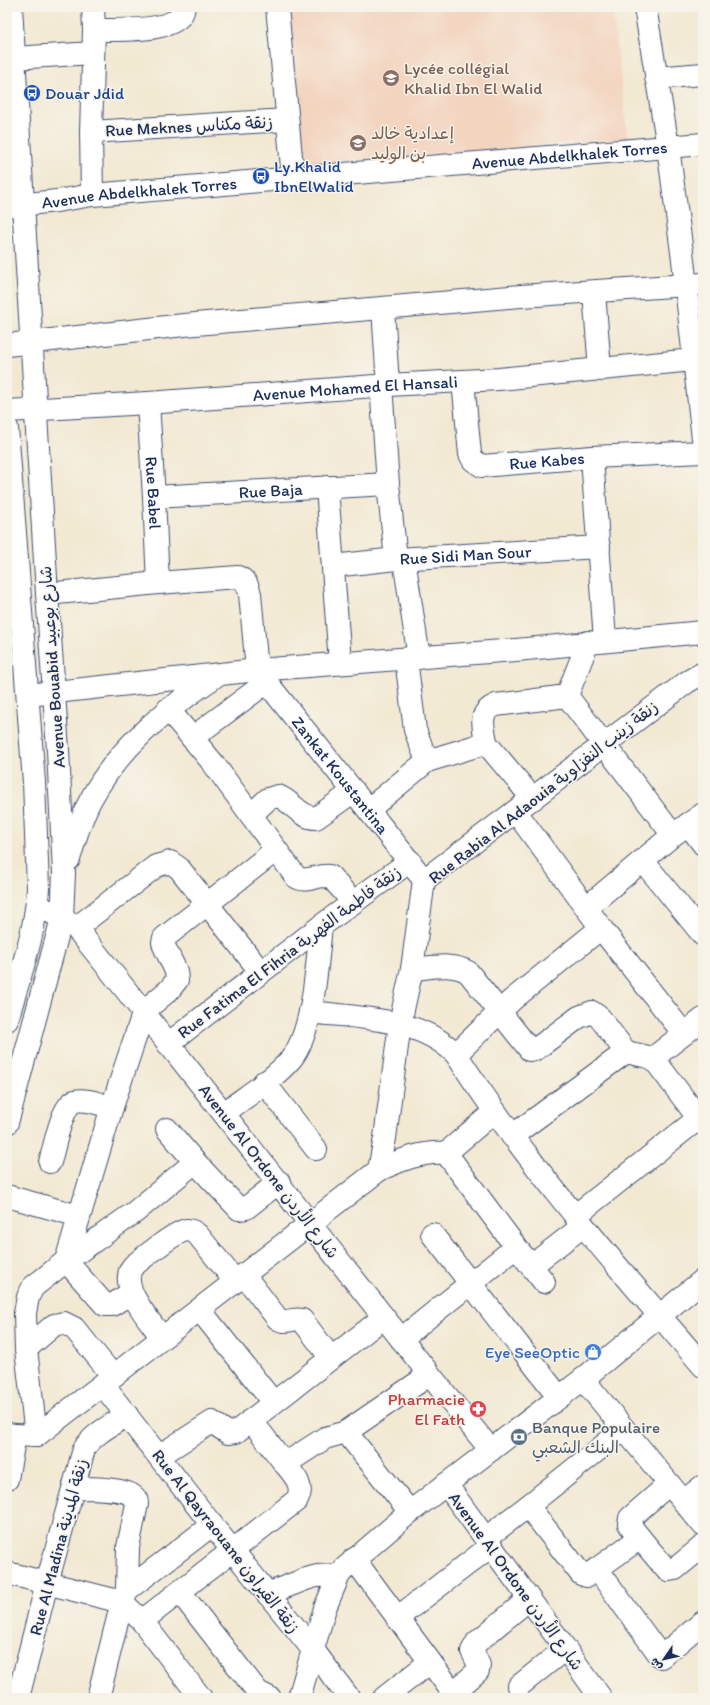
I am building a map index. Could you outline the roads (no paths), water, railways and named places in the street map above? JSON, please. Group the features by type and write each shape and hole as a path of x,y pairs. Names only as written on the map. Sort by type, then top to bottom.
{"street":[{"name":"Avenue Bouabid شارع بوعبيد","path":"7,1123 69,923 64,873 55,693 47,594 32,342 15,205 14,58 11,7"},
{"path":"92,195 93,7"},
{"path":"94,30 160,27 171,24 178,19 184,7"},
{"path":"277,7 293,178"},
{"path":"645,7 668,147 694,285 703,438"},
{"path":"14,58 93,53"},
{"path":"656,78 703,74"},
{"name":"Rue Meknes زنقة مكناس","path":"92,132 287,120"},
{"name":"Avenue Abdelkhalek Torres","path":"15,205 57,201 92,195 703,144"},
{"path":"7,345 169,327 383,308 521,296 694,285"},
{"path":"594,292 600,370"},
{"path":"383,308 388,484 400,559 413,658 415,730 427,761"},
{"name":"Avenue Mohamed El Hansali","path":"7,411 148,403 385,385 464,381 600,370 698,359"},
{"name":"Rue Kabes","path":"464,381 470,454 473,460 482,466 592,457 703,452"},
{"name":"Rue Babel","path":"148,403 158,583"},
{"name":"Avenue Bouabid شارع بوعبيد","path":"7,428 28,695 37,843 37,905 24,962 7,1020"},
{"path":"567,696 596,641 599,547 592,457"},
{"name":"Rue Baja","path":"154,497 388,484"},
{"path":"327,487 340,663"},
{"name":"Rue Sidi Man Sour","path":"333,566 400,559 599,547"},
{"path":"47,594 238,577 246,582 250,594 262,676"},
{"path":"28,695 218,675 262,676 340,663 413,658 703,632"},
{"name":"Rue Rabia Al Adaouia زنقة زينب النفزاوية","path":"379,1170 385,1138 400,1023 412,969 424,880 516,812 686,682 703,673"},
{"path":"64,873 90,799 119,758 142,733 168,709 218,675"},
{"path":"192,738 262,676"},
{"name":"Zankat Koustantina","path":"262,676 424,880"},
{"path":"533,798 486,743 483,716 485,711 496,705 567,696"},
{"path":"567,696 604,745 688,824 703,844"},
{"path":"168,709 251,815 296,877 303,880 320,876 330,876 353,902"},
{"path":"369,809 427,761 486,743"},
{"path":"251,815 268,799 278,796 311,818 316,818 354,791"},
{"path":"516,812 601,928 684,1034"},
{"path":"587,907 688,824"},
{"path":"66,1261 112,1107 144,1011 169,990 176,980 176,971 164,946 164,938 276,850"},
{"path":"643,861 703,935"},
{"path":"69,923 156,866 164,862 170,862 179,868 260,971"},
{"name":"Rue Fatima El Fihria زنقة فاطمة الفهربة","path":"168,1044 260,971 410,862"},
{"name":"Avenue Al Ordone شارع الأردن","path":"37,905 69,923 144,1011 168,1044 311,1223 383,1318 490,1450"},
{"path":"224,1113 290,1060 296,1052 310,1012 321,926"},
{"path":"456,1054 499,1012 601,928"},
{"path":"412,969 449,966 461,968 468,972 527,1048 533,1050 579,1017 592,1012 600,1018 626,1052 653,1058 701,1121 579,1221 537,1274 446,1153"},
{"path":"310,1012 400,1023 436,1038 456,1054 494,1112 579,1221 703,1366"},
{"path":"653,1058 703,1019"},
{"path":"512,1136 626,1052"},
{"path":"264,1082 316,1149"},
{"path":"50,1162 63,1115 71,1102 82,1100 112,1107"},
{"path":"19,1435 108,1380 379,1170 398,1161 419,1155 433,1152 446,1153 494,1112"},
{"path":"167,1129 195,1162 239,1209 250,1205 279,1182"},
{"path":"7,1479 19,1435 26,1349 25,1313 28,1297 33,1287 66,1261 135,1212 195,1162"},
{"path":"7,1196 79,1216"},
{"path":"162,1338 131,1293 128,1276 129,1271 133,1266 178,1234 188,1230 194,1231 277,1318 284,1322 297,1319 302,1320 330,1358"},
{"path":"432,1234 558,1397"},
{"path":"401,1339 516,1247"},
{"path":"66,1261 105,1305 112,1305 131,1293"},
{"path":"300,1698 325,1608 339,1575 354,1559 410,1512 583,1379 703,1280"},
{"path":"200,1310 273,1402"},
{"path":"159,1456 208,1424 215,1423 224,1431 232,1433 383,1318"},
{"name":"Rue Al Qayraouane زنقة القيراون","path":"26,1349 54,1325 64,1323 74,1328 108,1380 127,1415 212,1525 314,1651 349,1698"},
{"path":"286,1464 325,1438 346,1432 429,1375"},
{"path":"583,1379 703,1525"},
{"name":"Rue Al Madina زنقة المدينة","path":"18,1698 47,1583 82,1457 89,1441 127,1415"},
{"path":"142,1621 297,1500 300,1494 300,1487 297,1480 251,1420"},
{"path":"397,1618 488,1542 528,1506 624,1429"},
{"path":"346,1432 410,1512"},
{"name":"Avenue Al Ordone شارع الأردن","path":"446,1484 601,1698"},
{"path":"669,1484 630,1518 629,1524 666,1569 669,1570 675,1569 703,1546"},
{"path":"684,1501 703,1486"},
{"path":"74,1488 113,1490 130,1494 135,1498 137,1504 128,1547 125,1596 98,1698"},
{"path":"528,1506 581,1574 587,1576 598,1570 640,1538"},
{"path":"125,1596 212,1525"},
{"path":"354,1559 455,1695 478,1671 479,1666 472,1651 477,1642 529,1599"},
{"path":"598,1570 661,1657 703,1622"},
{"path":"7,1573 47,1583 125,1596 142,1621 201,1698"},
{"path":"267,1594 317,1576 339,1575"},
{"path":"180,1592 258,1692 270,1698"},
{"path":"519,1686 565,1649"},
{"path":"384,1698 430,1662"}],"place":[{"name":"Lycée collégial Khalid Ibn El Walid","path":"391,78"},
{"name":"Douar Jdid","path":"32,93"},
{"name":"إعدادية خالد بن الوليد","path":"358,143"},
{"name":"Ly.Khalid IbnElWalid","path":"261,176"},
{"name":"Eye SeeOptic","path":"593,1352"},
{"name":"Pharmacie El Fath","path":"478,1409"},
{"name":"Banque Populaire البنك الشعبي","path":"519,1437"}]}
